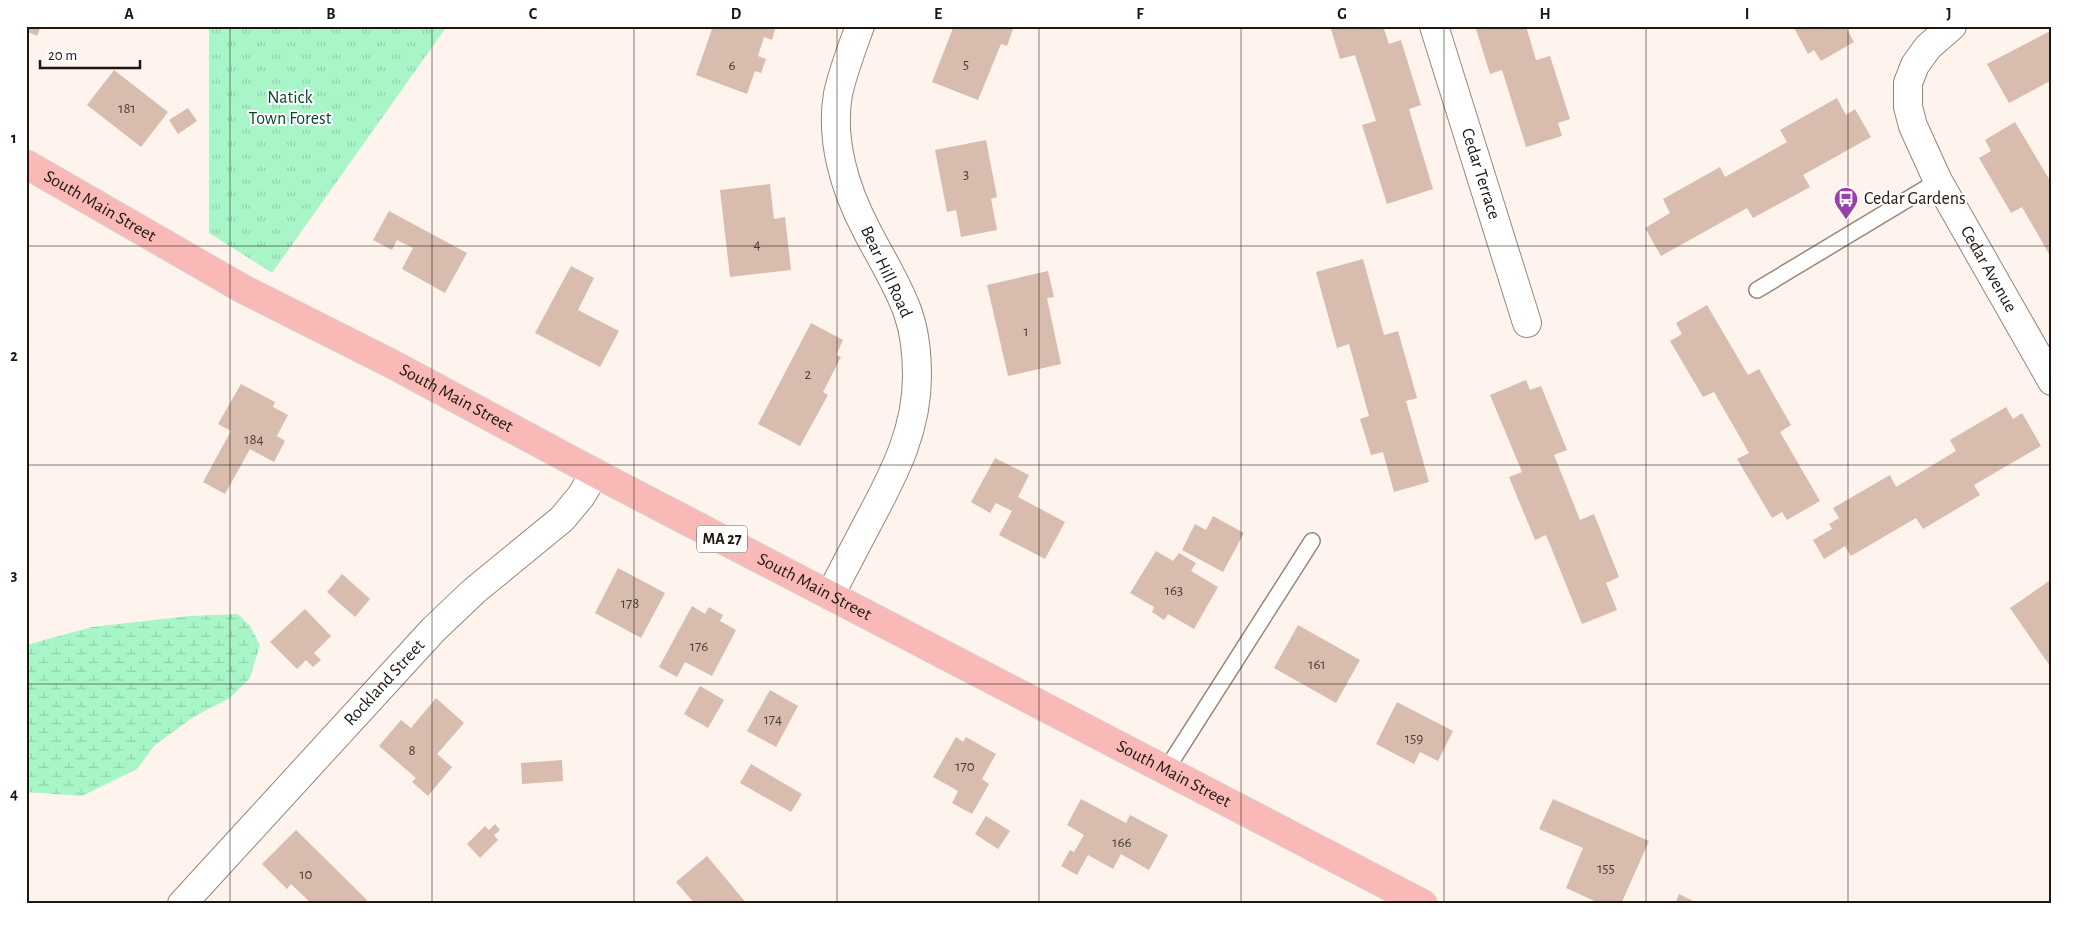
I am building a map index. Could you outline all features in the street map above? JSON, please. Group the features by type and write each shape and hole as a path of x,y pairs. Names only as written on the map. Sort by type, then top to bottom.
{"main road":[{"name":"South Main Street","path":"26,164 243,289 392,364 1423,904"}],"street":[{"name":"Bear Hill Road","path":"830,595 894,473 907,442 914,411 917,377 915,342 908,313 855,206 841,163 837,128 838,95 860,26"},
{"name":"Cedar Terrace","path":"1434,26 1527,323"},
{"name":"Cedar Avenue","path":"1952,26 1928,47 1916,65 1908,83 1908,107 1912,126 1938,181 2052,381"},
{"name":"Rockland Street","path":"182,904 434,630 474,591 562,519 581,496 595,472"}],"lane":[{"path":"1757,290 1938,181"},
{"path":"1166,770 1312,541"}],"green space":[{"name":"Natick Town Forest","path":"209,26 447,26 272,273 209,233"},
{"path":"238,614 250,626 260,645 250,678 230,698 195,716 155,745 137,769 82,796 26,792 26,645 92,627 189,616"}],"building":[{"path":"26,26 41,26 37,36 26,31"},
{"path":"713,26 776,26 772,40 764,37 758,56 766,59 761,73 755,71 747,94 696,75"},
{"path":"949,26 1014,26 1007,46 1001,44 978,100 932,82 953,28"},
{"path":"1330,26 1383,26 1389,44 1401,40 1421,105 1409,109 1433,189 1387,204 1362,125 1376,121 1355,55 1340,59"},
{"path":"1475,26 1526,26 1536,60 1550,56 1570,119 1558,123 1562,136 1526,147 1502,70 1490,74"},
{"path":"1793,26 1845,26 1854,42 1821,61 1814,50 1808,54"},
{"path":"2052,30 2052,80 2009,103 1987,64"},
{"path":"114,70 168,112 141,147 87,105"},
{"path":"1837,98 1846,115 1855,109 1871,137 1803,175 1810,187 1753,218 1747,208 1661,256 1645,228 1670,213 1663,199 1720,167 1725,177 1787,142 1780,130"},
{"path":"188,108 197,121 178,134 169,120"},
{"path":"2015,122 2052,184 2052,259 2022,207 2011,213 1979,158 1991,151 1985,140"},
{"path":"986,140 997,197 991,199 997,230 961,237 956,210 947,212 935,150"},
{"path":"770,184 774,219 785,217 791,270 730,277 720,190"},
{"path":"389,211 467,253 445,293 402,269 413,248 397,240 392,250 373,240"},
{"path":"1363,259 1384,335 1398,331 1417,398 1406,401 1429,482 1394,492 1383,452 1371,455 1360,419 1369,416 1349,344 1337,348 1316,272"},
{"path":"571,266 594,278 578,310 619,331 600,367 535,333"},
{"path":"1048,271 1054,297 1047,298 1061,364 1008,376 987,285"},
{"path":"1707,305 1748,375 1759,369 1791,425 1780,432 1820,501 1787,520 1782,512 1772,518 1737,459 1749,453 1714,392 1703,397 1670,341 1682,334 1676,323"},
{"path":"811,323 843,340 836,355 841,357 823,392 828,395 800,446 758,424"},
{"path":"1526,380 1530,390 1541,386 1567,450 1554,455 1580,520 1594,514 1619,577 1606,583 1617,610 1582,624 1546,535 1535,540 1509,477 1522,472 1490,395"},
{"path":"241,384 275,402 273,407 288,415 277,436 285,441 274,462 250,449 225,494 203,482 231,431 218,424"},
{"path":"2006,407 2013,419 2022,413 2041,446 1974,485 1980,495 1923,529 1916,518 1851,556 1845,546 1824,559 1813,540 1832,529 1829,524 1839,518 1833,508 1890,475 1896,487 1956,451 1950,440"},
{"path":"995,458 1029,475 1018,497 1065,522 1045,559 999,535 1012,511 996,503 990,513 971,502"},
{"path":"1213,516 1244,533 1223,572 1182,550 1195,524 1206,530"},
{"path":"1156,551 1173,561 1179,553 1196,563 1191,571 1218,587 1194,629 1168,614 1164,620 1152,612 1154,607 1130,593"},
{"path":"618,568 665,593 641,638 595,613"},
{"path":"342,574 370,599 355,617 327,592"},
{"path":"2049,581 2052,585 2052,669 2010,608"},
{"path":"692,606 705,614 709,607 723,615 720,621 736,630 712,676 685,662 677,677 659,667"},
{"path":"305,609 331,636 314,653 321,660 313,667 306,660 297,669 270,642"},
{"path":"1298,625 1360,660 1336,703 1274,668"},
{"path":"700,686 724,700 708,728 684,714"},
{"path":"770,690 798,706 776,747 747,731"},
{"path":"436,698 464,723 437,754 452,767 428,796 412,782 416,778 379,746 401,720 411,728"},
{"path":"1397,702 1453,731 1438,761 1420,752 1414,764 1376,744"},
{"path":"956,737 963,742 966,737 996,754 982,779 989,784 972,814 952,803 958,791 933,777"},
{"path":"562,760 563,781 522,784 521,763"},
{"path":"751,764 802,794 791,812 740,783"},
{"path":"1081,799 1126,823 1130,815 1168,835 1149,870 1121,854 1113,869 1088,855 1077,875 1061,866 1070,850 1074,852 1084,835 1067,825"},
{"path":"1553,799 1649,841 1621,904 1601,904 1566,888 1583,848 1539,829"},
{"path":"986,816 1010,831 998,849 975,834"},
{"path":"495,824 500,830 494,835 498,840 480,858 467,844 485,826 489,830"},
{"path":"296,830 367,900 364,904 312,904 291,884 287,889 262,864"},
{"path":"707,856 747,904 695,904 676,882"},
{"path":"1679,894 1699,904 1675,904"}],"place":[{"name":"Cedar Gardens","path":"1846,220"}]}
